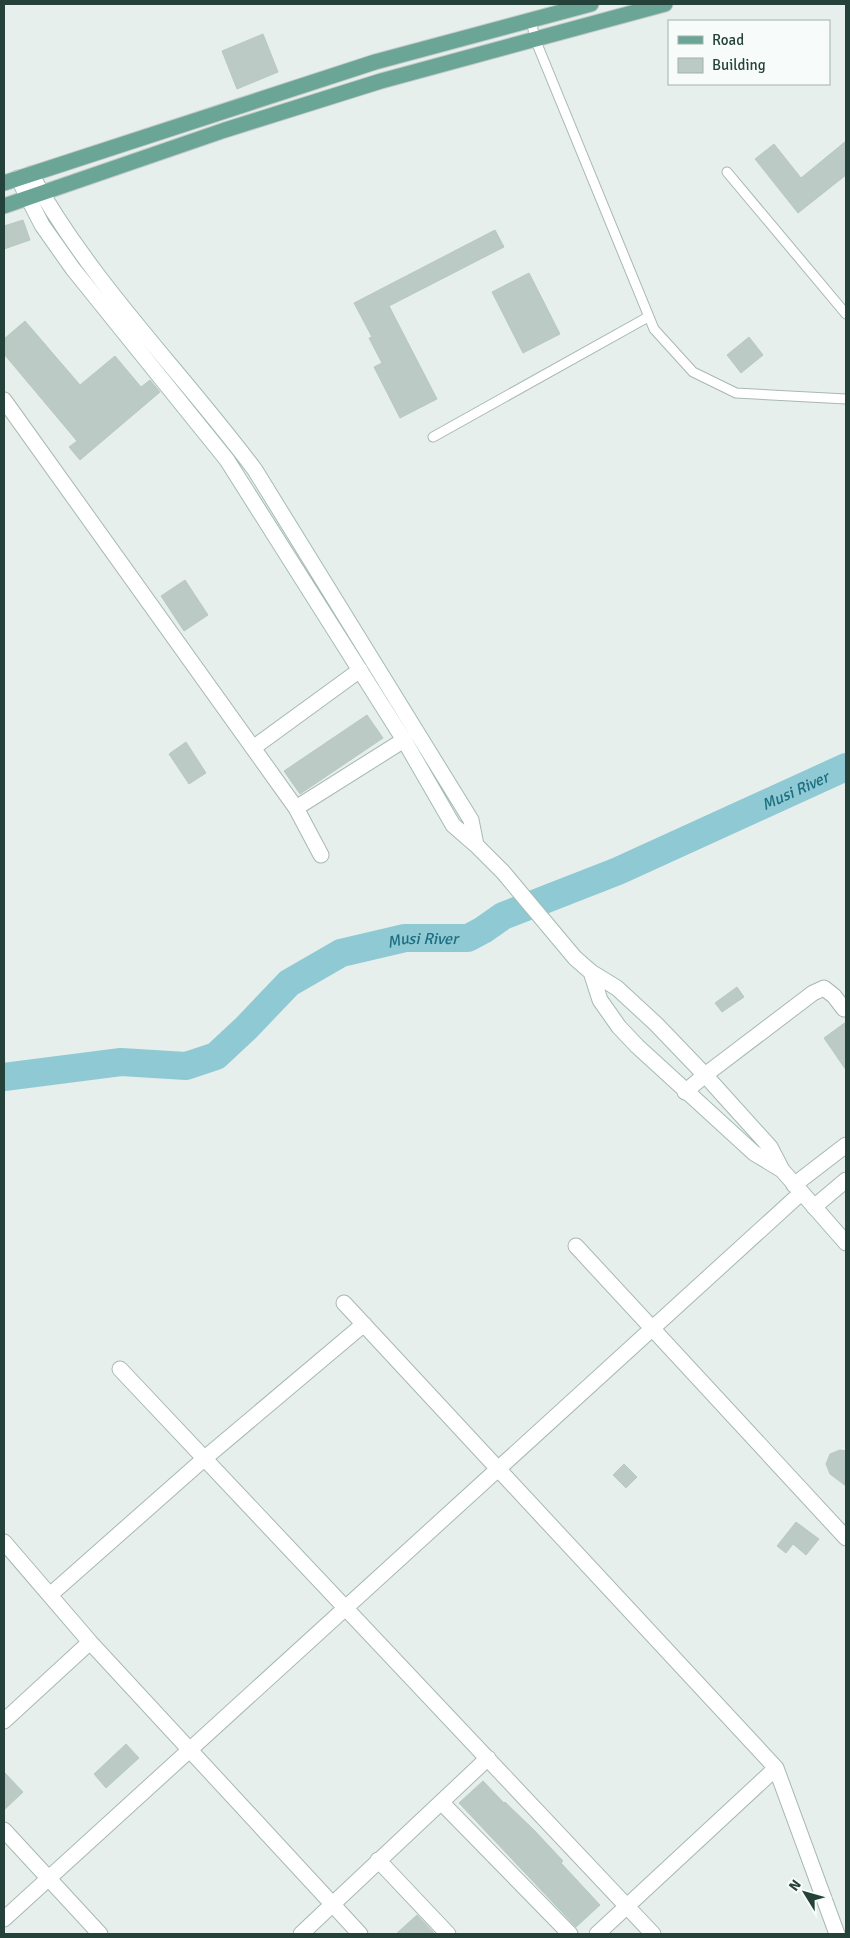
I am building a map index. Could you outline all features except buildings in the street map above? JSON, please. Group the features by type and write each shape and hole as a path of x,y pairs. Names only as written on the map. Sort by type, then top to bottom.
{"main road":[{"path":"18,178 375,62 591,4"},
{"path":"4,206 381,81 665,4"}],"street":[{"path":"18,178 60,224 128,314 255,470 471,820 476,845"},
{"path":"34,195 42,225 81,280 224,457 404,740 453,825 503,872 575,958 591,972 617,988 705,1075 770,1146 782,1170 846,1243"},
{"path":"81,280 95,270"},
{"path":"170,390 182,379"},
{"path":"4,400 296,808 321,855"},
{"path":"224,457 239,448"},
{"path":"283,548 298,539"},
{"path":"314,597 329,590"},
{"path":"253,748 360,670"},
{"path":"296,808 404,740"},
{"path":"591,972 600,1000 619,1027 685,1092 754,1153 782,1170"},
{"path":"685,1092 813,993 824,988 834,996 844,1009"},
{"path":"4,1919 653,1328 846,1145"},
{"path":"814,1207 846,1180"},
{"path":"576,1246 846,1538"},
{"path":"344,1303 776,1768 837,1934"},
{"path":"50,1595 205,1458 364,1324"},
{"path":"120,1369 653,1934"},
{"path":"4,1542 90,1642 360,1934"},
{"path":"4,1721 90,1642"},
{"path":"301,1934 488,1758"},
{"path":"597,1934 776,1768"},
{"path":"441,1802 570,1934"},
{"path":"4,1830 100,1934"},
{"path":"378,1860 448,1934"}],"lane":[{"path":"531,20 535,39 654,329 693,372 736,393 846,399"},
{"path":"727,172 846,314"},
{"path":"433,437 648,316"}],"waterway":[{"name":"Musi River","path":"4,1077 121,1062 186,1066 216,1056 289,983 341,953 405,938 468,938 503,916 618,871 846,767"}]}
